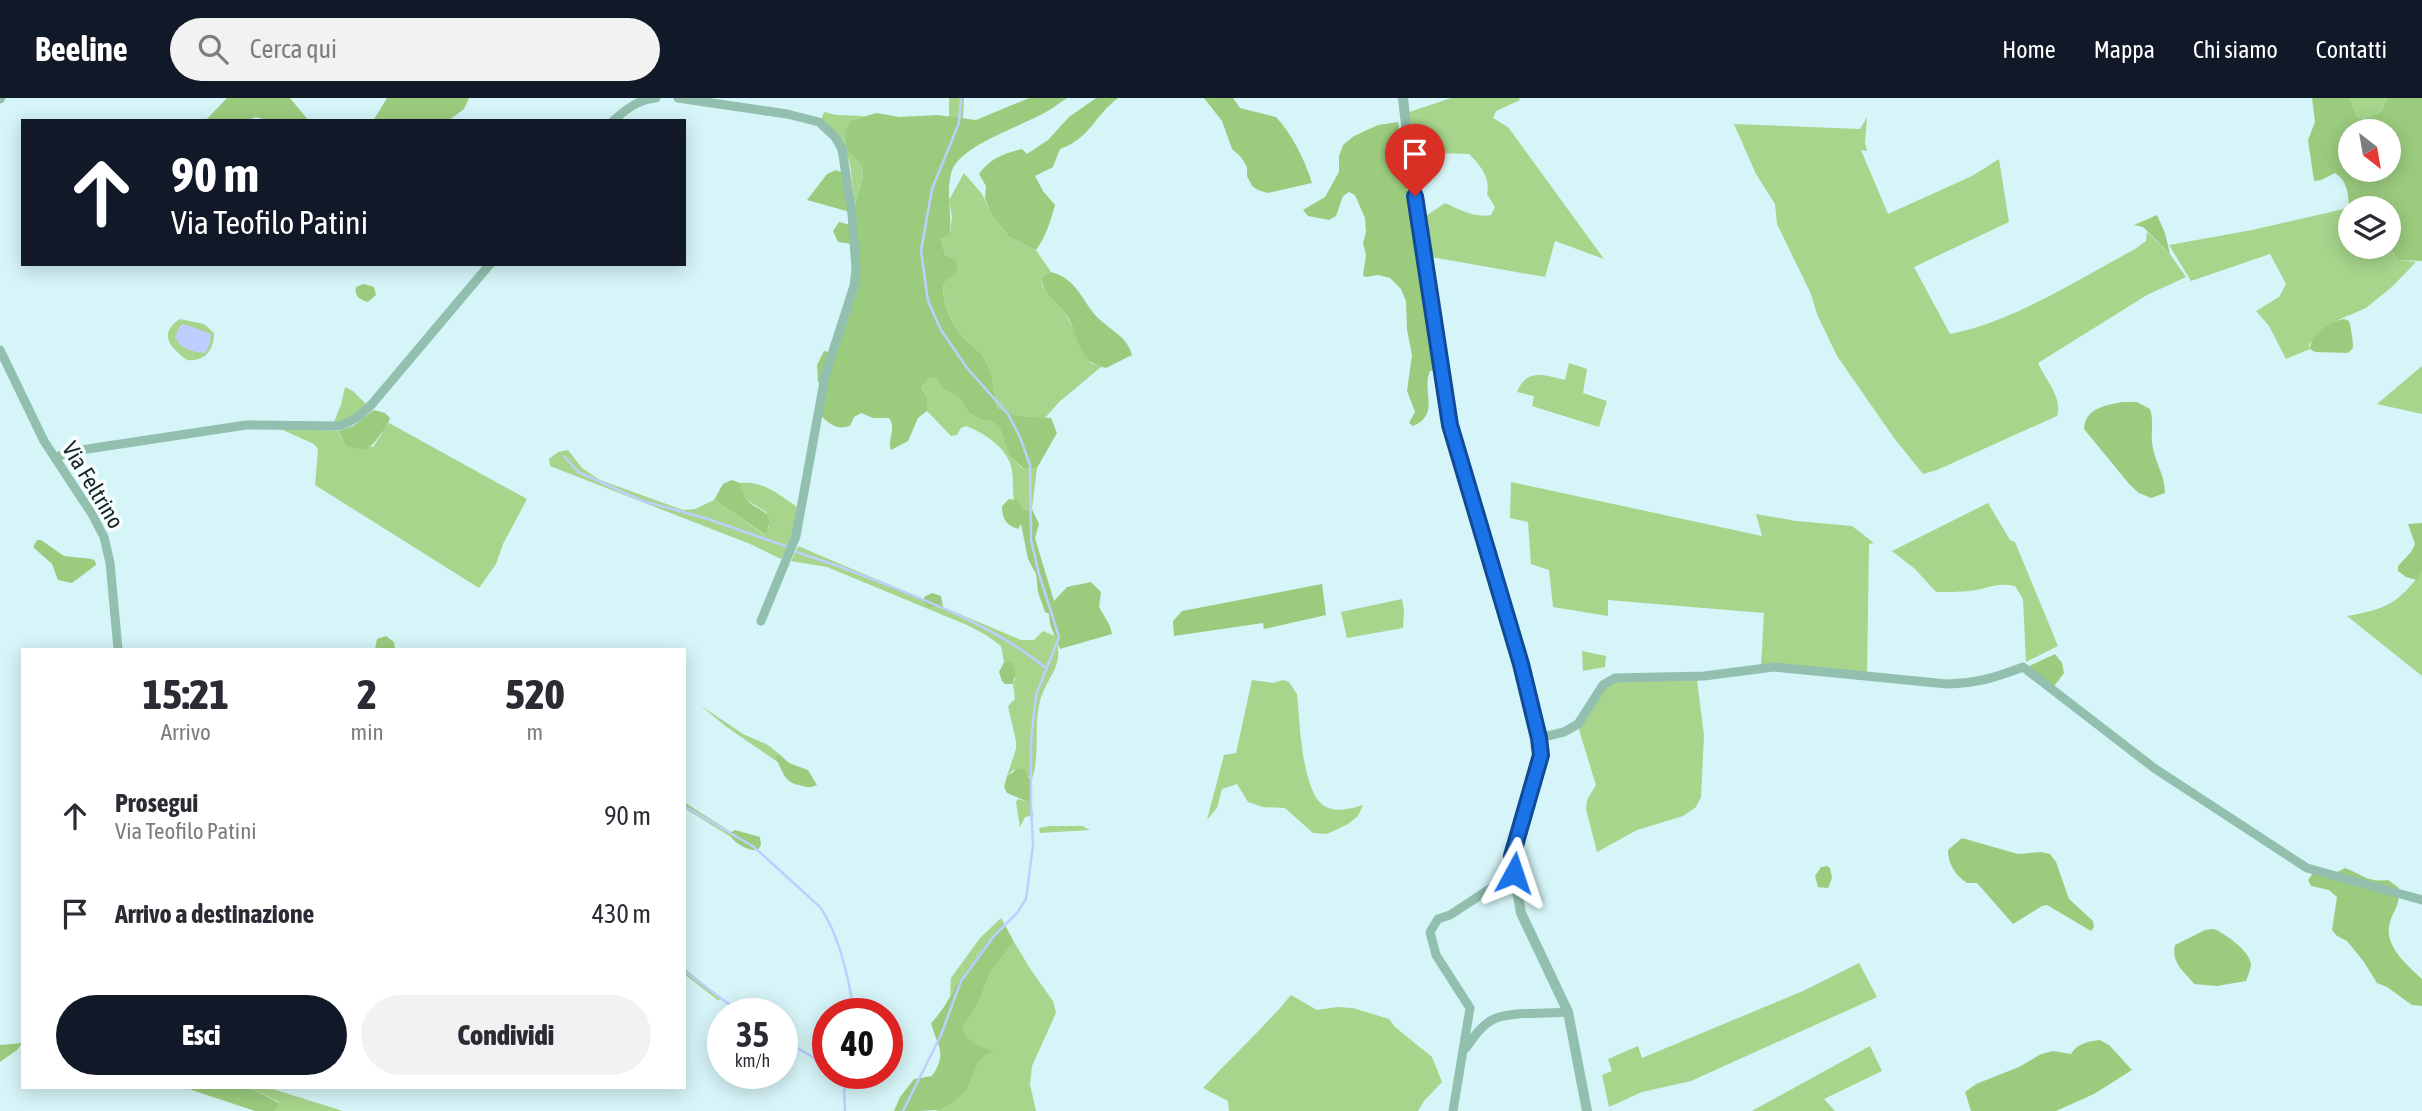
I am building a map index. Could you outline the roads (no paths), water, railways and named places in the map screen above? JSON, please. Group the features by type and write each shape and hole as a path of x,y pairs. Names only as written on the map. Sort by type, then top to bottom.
{"street":[{"path":"616,119 635,104 656,98"},
{"path":"678,98 787,114 819,122 835,137 842,149 852,214 856,269 854,286 825,376 796,536 761,621"},
{"path":"1404,98 1415,196 1450,425 1521,664 1539,738 1541,755 1512,856 1521,913 1569,1012 1587,1111"},
{"path":"55,457 81,450 246,425 338,426 349,423 372,404 488,266"},
{"name":"Via Feltrino","path":"0,350 44,441 104,537 110,563 118,648"},
{"path":"1539,738 1564,732 1578,724 1603,685 1615,678 1704,676 1774,667 1967,684 1989,680 2023,667 2154,768 2307,868 2422,900"},
{"path":"1453,1111 1470,1008 1436,955 1430,932 1438,919 1450,915 1514,873"},
{"path":"1464,1049 1493,1019 1511,1015 1569,1012"}],"water":[{"path":"184,324 211,334 205,353 187,349 177,341 175,337 180,326"}],"waterway":[{"path":"961,98 959,123 932,189 921,251 928,301 941,330 967,368 1008,414 1030,465 1031,540 1059,637 1036,695 1031,741 1031,803"},
{"path":"564,456 578,472 643,501 705,518 788,547"},
{"path":"797,552 891,587 973,622 1023,651 1046,668"},
{"path":"903,1111 941,1035 961,981 1026,899 1033,845 1031,806"},
{"path":"686,807 754,847 820,907 838,944 851,998"},
{"path":"686,972 721,998"},
{"path":"798,1048 812,1057"},
{"path":"845,1089 845,1111"}]}
